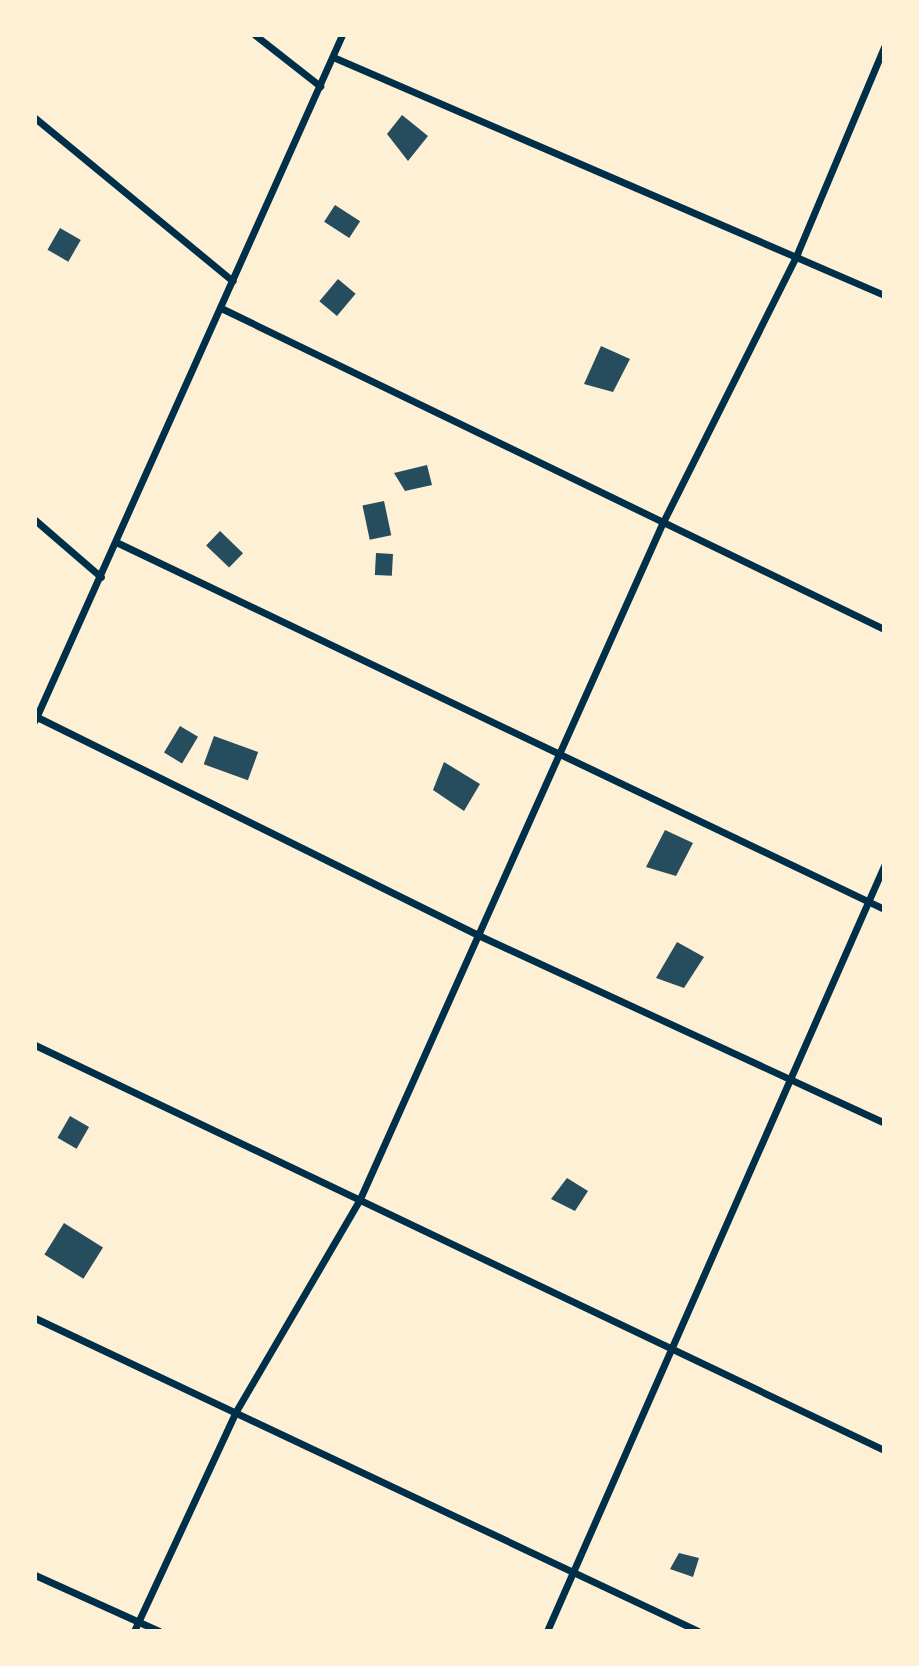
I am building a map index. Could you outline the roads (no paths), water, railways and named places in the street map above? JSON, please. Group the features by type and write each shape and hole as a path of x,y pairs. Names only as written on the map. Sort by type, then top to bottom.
{"street":[{"path":"255,35 320,86"},
{"path":"342,35 223,309 36,719 478,936 884,1123"},
{"path":"134,1631 235,1413 359,1201 562,757 662,524 796,254 884,47"},
{"path":"333,57 796,254 884,295"},
{"path":"35,118 233,281"},
{"path":"223,309 662,524 884,629"},
{"path":"35,520 101,577"},
{"path":"116,542 884,909"},
{"path":"547,1631 672,1348 786,1078 884,866"},
{"path":"35,1045 884,1450"},
{"path":"35,1318 698,1631"},
{"path":"35,1574 159,1631"}]}
